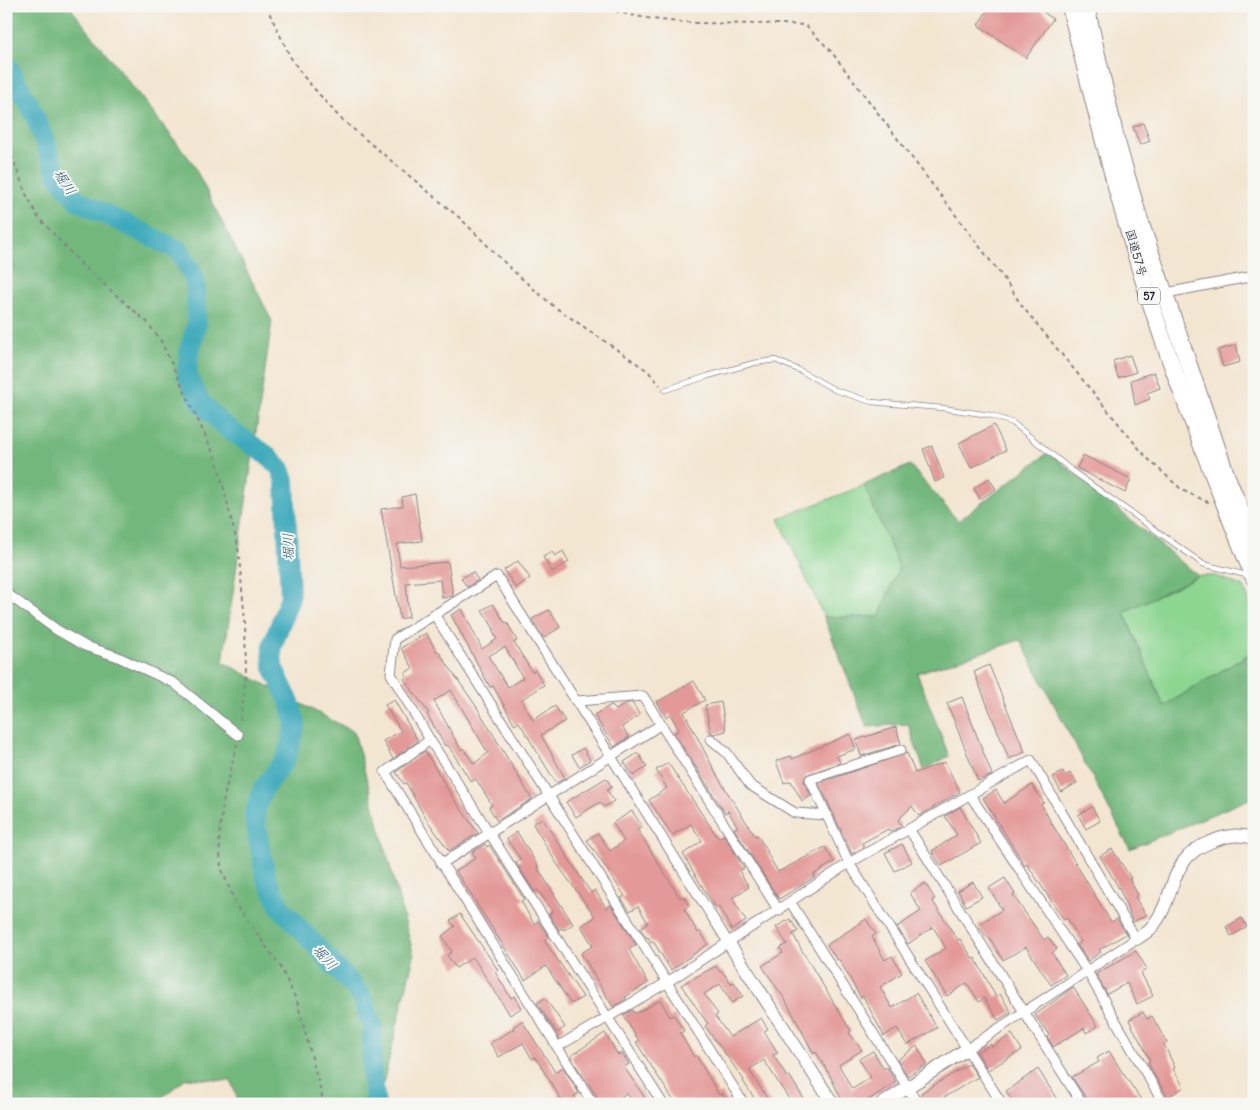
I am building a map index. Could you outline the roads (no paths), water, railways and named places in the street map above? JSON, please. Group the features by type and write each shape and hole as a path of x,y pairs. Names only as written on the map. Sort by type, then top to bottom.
{"highway":[{"name":"国道57号","path":"1070,6 1108,156 1157,295 1227,512 1254,577"},
{"name":"国道57号","path":"1086,6 1116,139 1157,295 1254,543"}],"street":[{"path":"1157,295 1254,276"},
{"path":"663,1104 430,740 391,674 395,639 497,576 728,942 833,1104"},
{"path":"6,593 57,630 85,646 116,656 174,683 238,735"},
{"path":"434,614 744,1104"},
{"path":"577,702 643,696 660,726 779,911"},
{"path":"441,864 660,726"},
{"path":"710,739 727,753 750,785 795,813 826,815"},
{"path":"430,740 385,772 593,1104"},
{"path":"901,750 810,779 849,863 1002,1104"},
{"path":"557,1048 666,983 779,911 849,863 1031,760 1136,939"},
{"path":"970,795 1087,970 1161,1103"},
{"path":"909,830 1082,1104"},
{"path":"882,1104 1151,928 1165,904 1178,871 1189,855 1202,845 1220,838 1240,834 1254,838"},
{"path":"791,903 918,1104"}],"lane":[{"path":"665,390 754,363 774,360 801,371 835,390 872,402 942,408 990,415 1013,423 1026,432 1075,474 1202,564 1254,577"}],"waterway":[{"name":"堀川","path":"6,63 35,116 57,174 77,200 180,251 195,280 197,324 189,352 187,375 201,403 223,425 268,456 281,469 285,481 290,597 272,647 273,667 290,703 296,724 286,758 263,789 254,816 266,877 281,908 361,995 372,1026 372,1076 376,1104"}]}
